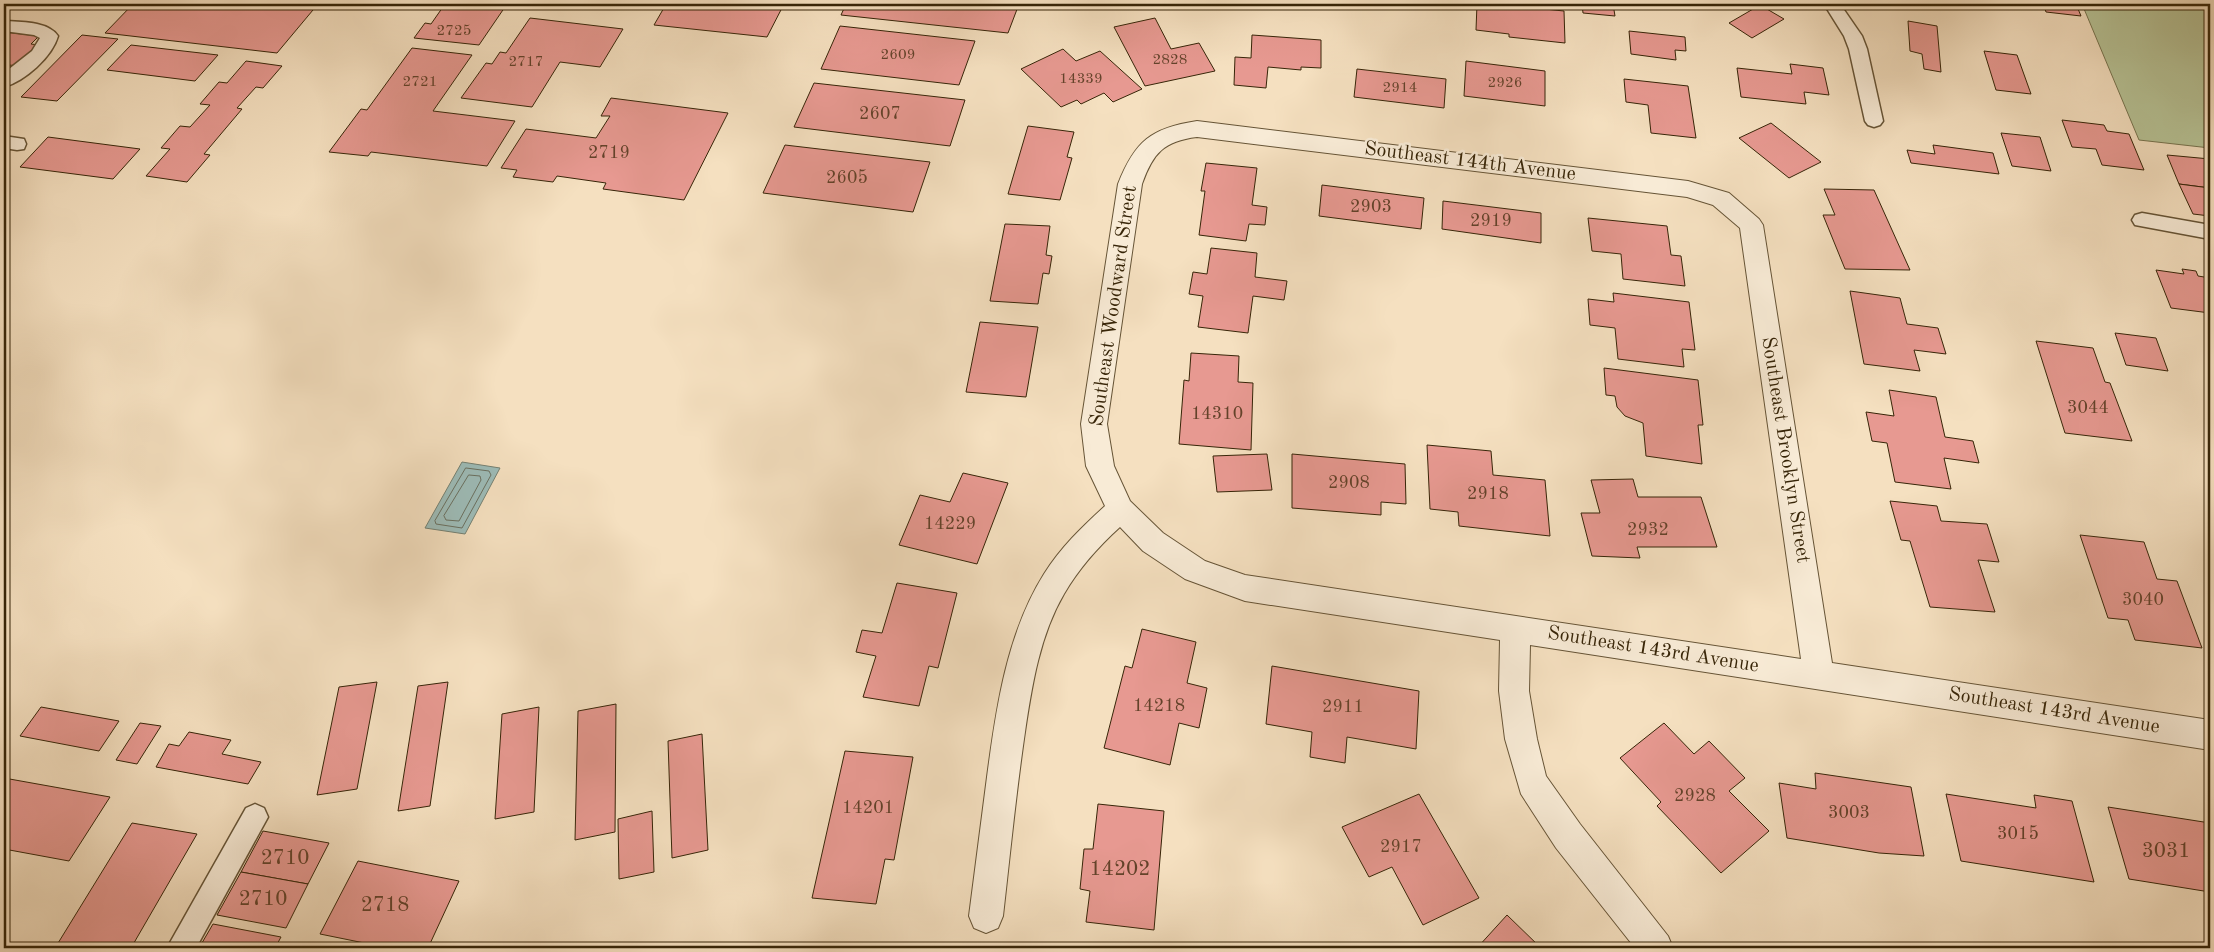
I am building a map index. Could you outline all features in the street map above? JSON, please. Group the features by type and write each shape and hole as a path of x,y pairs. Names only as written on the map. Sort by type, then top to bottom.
{"street":[{"name":"Southeast 144th Avenue","path":"1178,130 1197,128 1688,189 1721,199 1751,225"},
{"name":"Southeast Woodward Street","path":"1120,509 1100,466 1094,424 1104,348 1130,184 1135,169 1150,146 1165,135 1178,130"},
{"name":"Southeast Brooklyn Street","path":"1751,225 1820,674"},
{"name":"Southeast 143rd Avenue","path":"1120,509 1152,542 1195,570 1245,588 1820,674 2210,735"},
{"path":"986,916 998,804 1018,679 1032,633 1047,598 1067,563 1120,509"},
{"path":"1515,629 1514,691 1521,739 1532,783 1568,836 1656,948"}],"lane":[{"path":"1832,4 1853,36 1858,49 1874,121"},
{"path":"4,26 38,30 49,36 48,42 39,52 4,81"},
{"path":"2142,220 2210,232"},
{"path":"181,948 255,817"}],"green space":[{"path":"2082,4 2210,4 2210,148 2139,140"}],"water":[{"path":"462,462 500,468 465,534 425,528"}],"building":[{"path":"133,4 318,4 277,53 105,33"},
{"path":"445,4 507,4 479,45 414,38 425,23 431,24"},
{"path":"671,4 784,4 767,37 654,25 665,6"},
{"path":"846,4 1019,4 1008,33 841,15"},
{"path":"1477,4 1564,11 1565,43 1509,37 1509,34 1476,30"},
{"path":"1582,4 1613,4 1615,16 1583,13"},
{"path":"2043,4 2076,4 2081,16 2046,12"},
{"path":"1760,5 1784,19 1752,38 1729,23"},
{"path":"530,18 623,29 600,67 560,62 532,107 461,98 486,63 492,64 500,52 506,53"},
{"path":"1155,18 1171,49 1199,43 1215,71 1145,86 1114,27"},
{"path":"1908,21 1937,26 1941,72 1924,69 1922,54 1910,51"},
{"path":"840,26 975,41 959,85 821,69"},
{"path":"1629,31 1685,37 1686,51 1675,50 1676,60 1631,54"},
{"path":"4,32 39,36 31,44 39,45 18,66 9,65 4,71"},
{"path":"82,35 118,39 57,101 21,97"},
{"path":"1252,35 1321,40 1321,68 1301,67 1301,70 1268,67 1266,88 1234,85 1235,57 1251,58"},
{"path":"131,45 218,55 195,81 107,70"},
{"path":"412,48 472,55 433,111 515,121 487,166 371,152 368,156 329,152 361,109 367,110"},
{"path":"1063,49 1076,61 1100,51 1142,89 1113,102 1104,93 1081,104 1077,100 1061,107 1021,69"},
{"path":"1984,51 2017,55 2031,94 1996,90"},
{"path":"246,61 282,66 263,88 256,87 237,108 242,109 204,154 210,155 187,182 146,176 170,149 161,148 180,126 190,127 210,105 200,104 219,82 227,83"},
{"path":"1466,61 1545,71 1545,106 1464,96"},
{"path":"1790,64 1823,68 1829,95 1804,92 1806,104 1741,97 1737,68 1792,74"},
{"path":"1357,69 1446,79 1444,108 1354,97"},
{"path":"1624,79 1688,86 1696,138 1651,133 1648,105 1626,102"},
{"path":"814,83 965,100 950,146 794,127"},
{"path":"611,98 728,113 684,200 603,189 606,183 557,176 553,182 513,177 517,170 501,168 526,129 596,138 610,116 601,116"},
{"path":"2062,120 2104,125 2107,131 2129,134 2144,170 2102,165 2096,149 2072,147"},
{"path":"1771,123 1821,162 1789,178 1739,138"},
{"path":"1028,126 1074,132 1067,157 1072,158 1060,200 1008,194"},
{"path":"2001,133 2040,137 2051,171 2012,166"},
{"path":"48,137 140,149 113,179 20,167"},
{"path":"785,145 930,162 913,212 763,193"},
{"path":"1933,145 1993,153 1999,174 1911,163 1907,150 1935,154"},
{"path":"2167,155 2210,159 2210,188 2179,184"},
{"path":"1206,163 1257,168 1252,205 1267,207 1265,225 1249,224 1246,241 1199,235 1205,191 1201,191"},
{"path":"2179,184 2210,188 2210,216 2193,214"},
{"path":"1322,185 1424,198 1421,229 1319,216"},
{"path":"1824,189 1874,190 1910,270 1845,269 1823,215 1835,215"},
{"path":"1443,201 1541,213 1541,243 1442,229"},
{"path":"1588,218 1667,226 1671,255 1681,256 1685,286 1623,279 1621,254 1592,251"},
{"path":"1005,224 1050,226 1046,255 1052,256 1049,274 1043,273 1038,304 990,301"},
{"path":"1211,248 1257,253 1255,277 1287,281 1284,300 1253,296 1248,333 1198,327 1203,296 1189,294 1193,272 1207,274"},
{"path":"2182,269 2196,271 2198,276 2210,278 2210,313 2171,308 2156,270 2184,274"},
{"path":"1850,291 1900,298 1907,324 1938,328 1946,354 1914,350 1920,371 1864,364"},
{"path":"1613,293 1689,302 1695,350 1682,349 1684,367 1618,359 1615,328 1590,325 1588,299 1614,302"},
{"path":"980,322 1038,327 1026,397 966,392"},
{"path":"2115,333 2156,338 2168,371 2126,365"},
{"path":"2036,341 2093,348 2105,382 2110,383 2132,441 2065,433"},
{"path":"1191,353 1239,356 1238,382 1253,383 1251,450 1179,444 1184,380 1189,381"},
{"path":"1604,368 1698,380 1703,425 1698,425 1702,464 1646,456 1643,423 1625,416 1617,407 1615,396 1606,395"},
{"path":"1889,390 1936,397 1945,437 1973,441 1979,463 1944,458 1951,489 1895,482 1887,443 1872,441 1866,412 1894,416"},
{"path":"1427,445 1491,451 1493,475 1545,480 1550,536 1459,526 1458,512 1430,509"},
{"path":"1267,454 1272,490 1217,492 1213,456"},
{"path":"1292,454 1405,464 1406,504 1381,502 1381,515 1292,508"},
{"path":"963,473 1008,483 977,564 899,545 920,495 950,502"},
{"path":"1633,479 1638,497 1701,497 1717,547 1637,547 1640,558 1592,556 1581,513 1600,513 1591,480"},
{"path":"1890,501 1937,506 1941,521 1987,524 1999,562 1978,560 1995,612 1930,607 1910,541 1901,540"},
{"path":"2080,535 2144,542 2157,579 2177,581 2202,648 2135,640 2128,620 2108,618"},
{"path":"897,583 957,593 938,668 929,666 919,706 863,697 876,656 856,652 862,630 882,633"},
{"path":"1142,629 1196,642 1187,683 1207,688 1199,728 1179,723 1170,765 1104,748 1125,666 1132,668"},
{"path":"1272,666 1419,691 1416,749 1347,737 1345,763 1310,757 1312,732 1266,724"},
{"path":"377,682 357,789 317,795 339,687"},
{"path":"448,682 430,806 398,811 418,686"},
{"path":"616,704 615,832 575,840 578,711"},
{"path":"41,707 119,721 99,751 20,736"},
{"path":"539,707 534,812 495,819 502,714"},
{"path":"140,723 161,726 137,764 116,760"},
{"path":"1664,723 1694,754 1709,741 1745,778 1729,791 1769,831 1721,873 1657,806 1661,802 1620,758"},
{"path":"189,732 231,740 222,754 261,762 248,784 156,767 169,744 179,746"},
{"path":"702,734 708,850 672,858 668,741"},
{"path":"845,751 913,757 894,860 885,859 876,904 812,898"},
{"path":"1815,773 1911,787 1924,856 1879,853 1787,838 1779,783 1816,789"},
{"path":"4,778 110,797 69,861 4,849"},
{"path":"1419,794 1479,898 1423,925 1392,867 1369,877 1342,827"},
{"path":"1946,794 2036,808 2034,795 2072,801 2094,882 1961,861"},
{"path":"1098,804 1164,811 1154,930 1086,922 1090,891 1080,889 1084,849 1093,849"},
{"path":"2108,807 2210,823 2210,892 2129,879"},
{"path":"652,811 654,872 619,879 618,819"},
{"path":"132,823 197,834 131,948 55,948"},
{"path":"263,831 329,843 308,884 241,872"},
{"path":"358,861 459,881 428,948 389,948 320,934"},
{"path":"241,872 308,884 286,928 217,915"},
{"path":"1507,915 1541,948 1477,948"},
{"path":"213,924 281,937 275,948 199,948"}]}
